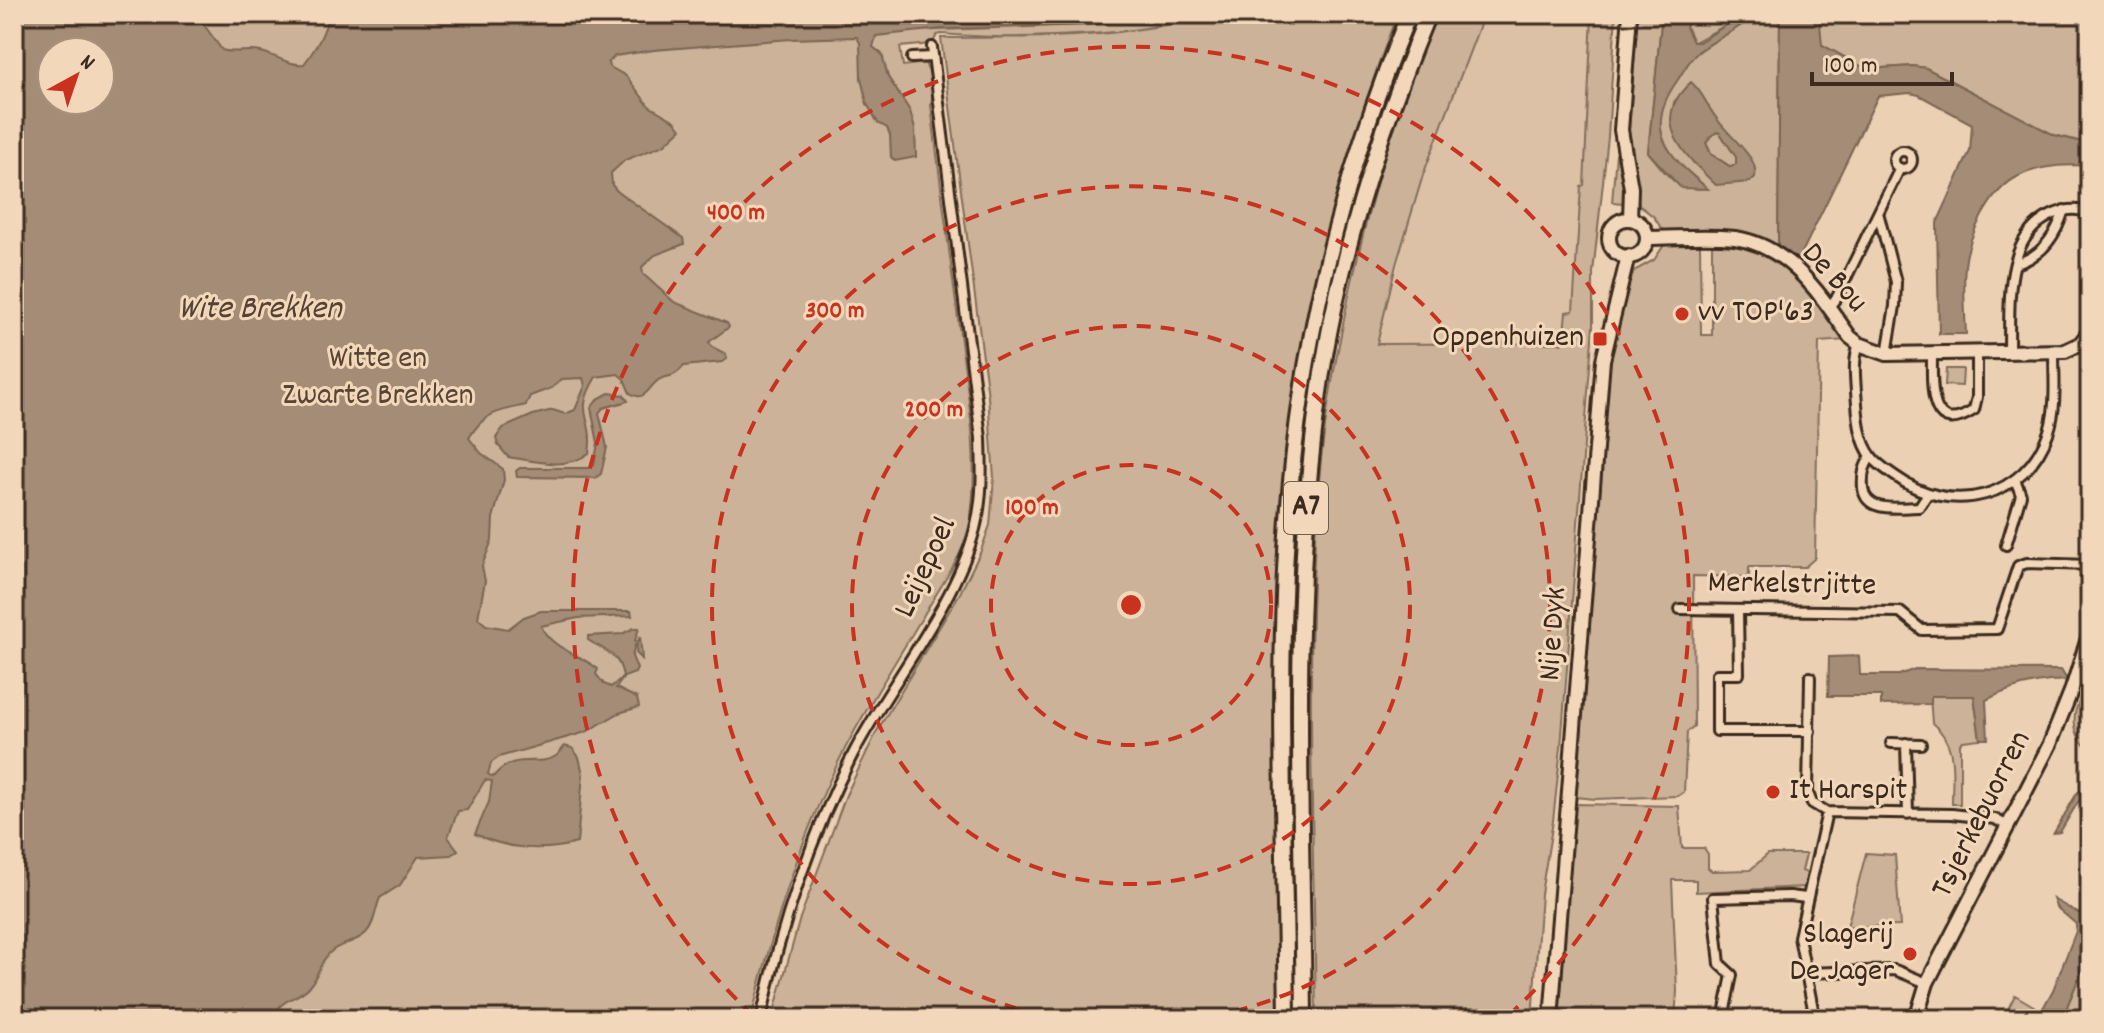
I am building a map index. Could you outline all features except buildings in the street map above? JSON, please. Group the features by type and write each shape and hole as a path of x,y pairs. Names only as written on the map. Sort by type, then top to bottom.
{"highway":[{"name":"A7","path":"1287,1019 1285,568 1291,480 1306,365 1330,250 1356,156 1386,68 1409,14"},
{"name":"A7","path":"1304,1019 1301,610 1316,413 1337,302 1363,196 1394,100 1428,14"}],"street":[{"path":"1630,14 1621,130 1631,188 1630,219"},
{"name":"Leijepoel","path":"761,1019 783,934 835,794 872,720 952,585 975,528 981,501 981,438 932,52 912,58"},
{"path":"1829,307 1879,216 1900,168"},
{"path":"2009,351 2010,294 2020,244 2041,219 2064,210 2081,209 2090,213"},
{"path":"2015,264 2039,254 2058,230 2064,210"},
{"path":"1879,216 1896,282 1887,354"},
{"path":"1630,219 1643,226 1647,238 1642,251 1628,256 1615,251 1610,236 1617,223 1630,219"},
{"name":"De Bou","path":"1647,238 1705,236 1737,238 1758,244 1795,267 1850,337 1859,344 1887,354 2054,352"},
{"name":"Nije Dyk","path":"1551,1019 1603,360 1628,256"},
{"path":"1859,344 1854,362 1858,422 1871,456 1909,486 1927,495 1951,499 1973,498 2007,485 2030,464 2050,429 2054,352 2073,348 2090,331"},
{"path":"1932,354 1933,398 1938,411 1948,419 1961,418 1974,410 1977,354"},
{"path":"1871,456 1864,467 1863,479 1864,495 1870,503 1877,507 1919,507 1927,495"},
{"path":"2006,545 2021,495 2015,479"},
{"name":"Merkelstrjitte","path":"1680,609 1900,612 1922,630 1997,629 2018,566 2027,563 2090,565"},
{"path":"1738,610 1739,674 1717,674 1717,731 1810,731"},
{"name":"Tsjerkebuorren","path":"1916,1019 1927,983 2050,744 2090,632"},
{"path":"1810,677 1809,798 1816,807 1827,812 1952,814 1995,819 2006,825"},
{"path":"1891,743 1921,744"},
{"path":"1906,743 1908,814"},
{"path":"1815,1019 1799,937 1827,812"},
{"path":"1723,1019 1732,975 1720,964 1713,898 1806,898"},
{"path":"1806,973 1895,970 1927,983"}],"shaded area":[{"path":"1484,14 1592,14 1584,186 1581,187 1573,312 1566,312 1564,343 1376,344 1423,175"}],"green space":[{"name":"Witte en Zwarte Brekken","path":"14,14 912,14 910,31 1089,25 1163,14 1209,14 1144,28 1076,36 941,34 932,44 900,47 903,66 925,63 934,84 931,105 972,428 974,475 970,522 956,562 862,718 825,789 783,903 751,1019 14,1019"},
{"path":"1214,14 1397,14 1359,122 1327,232 1302,344 1286,458 1275,668 1280,1019 772,1019 800,918 846,795 877,731 960,593 990,525 994,478 988,396 941,38 1044,37 1113,32"},
{"path":"1438,14 1484,14 1423,175 1396,265 1377,344 1563,343 1566,312 1573,311 1581,186 1584,185 1592,14 1616,14 1608,137 1593,273 1593,326 1561,747 1541,894 1532,1019 1316,1019 1311,682 1314,548 1324,433 1350,290 1376,184 1410,81"},
{"path":"1638,14 1662,14 1648,152 1679,185 1707,188 1676,161 1662,139 1660,119 1664,99 1691,58 1701,50 1756,14 1780,14 1778,247 1736,234 1663,231 1654,217 1639,205 1629,131","holes":["1691,83 1747,156 1756,171 1694,164 1671,124 1674,102"]},
{"path":"1819,14 2090,14 2090,144 2054,135 1926,68 1866,69 1821,44"},
{"path":"1722,16 1728,19 1728,24 1693,43 1686,27 1690,19"},
{"path":"1717,132 1736,157 1736,164 1731,167 1711,154 1706,143"},
{"path":"1616,153 1623,185 1623,203 1612,202"},
{"path":"1666,242 1700,242 1701,335 1712,335 1712,243 1724,243 1756,248 1787,267 1810,290 1849,340 1819,342 1815,558 1805,567 1749,567 1749,577 1693,576 1694,726 1687,732 1684,792 1678,796 1576,797 1612,340 1616,319 1634,271 1654,260"},
{"path":"1946,369 1963,369 1962,386 1945,385"},
{"path":"2090,692 2090,750 2079,737 2075,712 2083,697"},
{"path":"1930,696 1974,696 1980,739 1960,744 1960,804 1952,804 1950,750 1932,723"},
{"path":"1575,804 1679,806 1682,848 1704,848 1708,854 1708,868 1712,871 1750,870 1768,854 1806,854 1802,871 1809,874 1805,887 1696,892 1696,880 1672,880 1677,991 1675,1019 1559,1019"},
{"path":"1866,853 1895,855 1900,926 1847,927"},
{"path":"2090,950 2090,1019 2062,1019"},
{"path":"2015,995 2042,1011 2037,1019 2003,1019"}],"water":[{"name":"Wite Brekken","path":"14,14 204,14 202,22 222,50 261,52 304,64 325,28 329,14 1163,14 1089,25 940,29 876,36 873,47 882,54 888,77 910,111 915,129 916,157 895,161 891,157 887,128 878,123 867,104 857,37 654,50 615,56 608,63 626,76 649,106 675,121 681,129 664,145 625,160 611,173 612,185 617,191 683,238 684,244 655,255 642,267 643,274 674,302 727,323 729,327 709,342 726,354 727,359 684,366 675,374 659,379 639,396 630,393 624,379 618,374 596,377 585,408 589,453 580,459 550,463 508,457 496,438 503,428 533,415 553,410 565,414 575,410 585,386 583,378 562,379 552,388 530,396 526,405 493,414 481,422 469,438 481,453 503,469 504,480 493,518 492,540 482,566 485,581 478,618 486,625 508,629 524,617 541,611 631,611 632,616 578,618 541,626 559,646 598,669 596,674 611,687 623,677 619,663 611,654 588,640 588,636 622,634 639,628 635,641 638,642 640,636 642,659 636,653 635,645 632,656 637,669 624,677 616,688 637,698 639,707 619,713 586,732 499,757 491,763 488,774 493,777 509,764 549,759 565,746 572,748 579,757 583,774 577,843 552,848 526,848 475,834 489,802 492,781 485,780 467,810 458,811 448,837 458,850 451,855 418,857 400,885 380,898 366,933 329,954 309,987 279,1007 274,1019 14,1019"},
{"path":"1662,14 1756,14 1695,54 1667,98 1661,114 1664,141 1671,153 1708,189 1681,188 1648,152","holes":["1721,16 1728,19 1728,24 1699,42 1693,42 1686,27 1690,20"]},
{"path":"1780,14 1819,14 1822,45 1866,69 1926,68 2054,135 2090,144 2090,166 2052,166 2025,173 2007,184 1989,203 1967,254 1964,283 1966,334 1939,334 1937,223 1970,151 1972,124 1919,95 1878,96 1798,261 1778,247"},
{"path":"1691,82 1695,86 1717,119 1752,161 1755,177 1750,182 1716,185 1693,162 1675,137 1671,124 1678,97","holes":["1720,133 1736,157 1736,164 1731,167 1711,154 1706,143 1711,136"]},
{"path":"609,393 624,395 628,401 603,408 599,413 607,447 601,474 595,478 517,477 516,471 520,468 589,468 594,465 598,443 591,408 598,399"},
{"path":"1859,656 1860,675 1899,675 1915,669 2061,670 2066,678 2085,680 2090,676 2090,685 2065,681 2037,683 1986,700 1988,739 1980,739 1974,696 1931,696 1931,704 1881,705 1881,696 1828,696 1829,657"},
{"path":"2090,786 2090,796 2078,802 2060,832 2054,833 2077,793"},
{"path":"2053,899 2078,913 2083,913 2090,904 2090,950 2062,1019 2037,1019 2053,990 2076,931 2076,924 2056,907"}],"place":[{"name":"vv TOP'63","path":"1682,314"},
{"name":"Oppenhuizen","path":"1600,339"},
{"name":"It Harspit","path":"1773,792"},
{"name":"Slagerij De Jager","path":"1910,954"}]}
